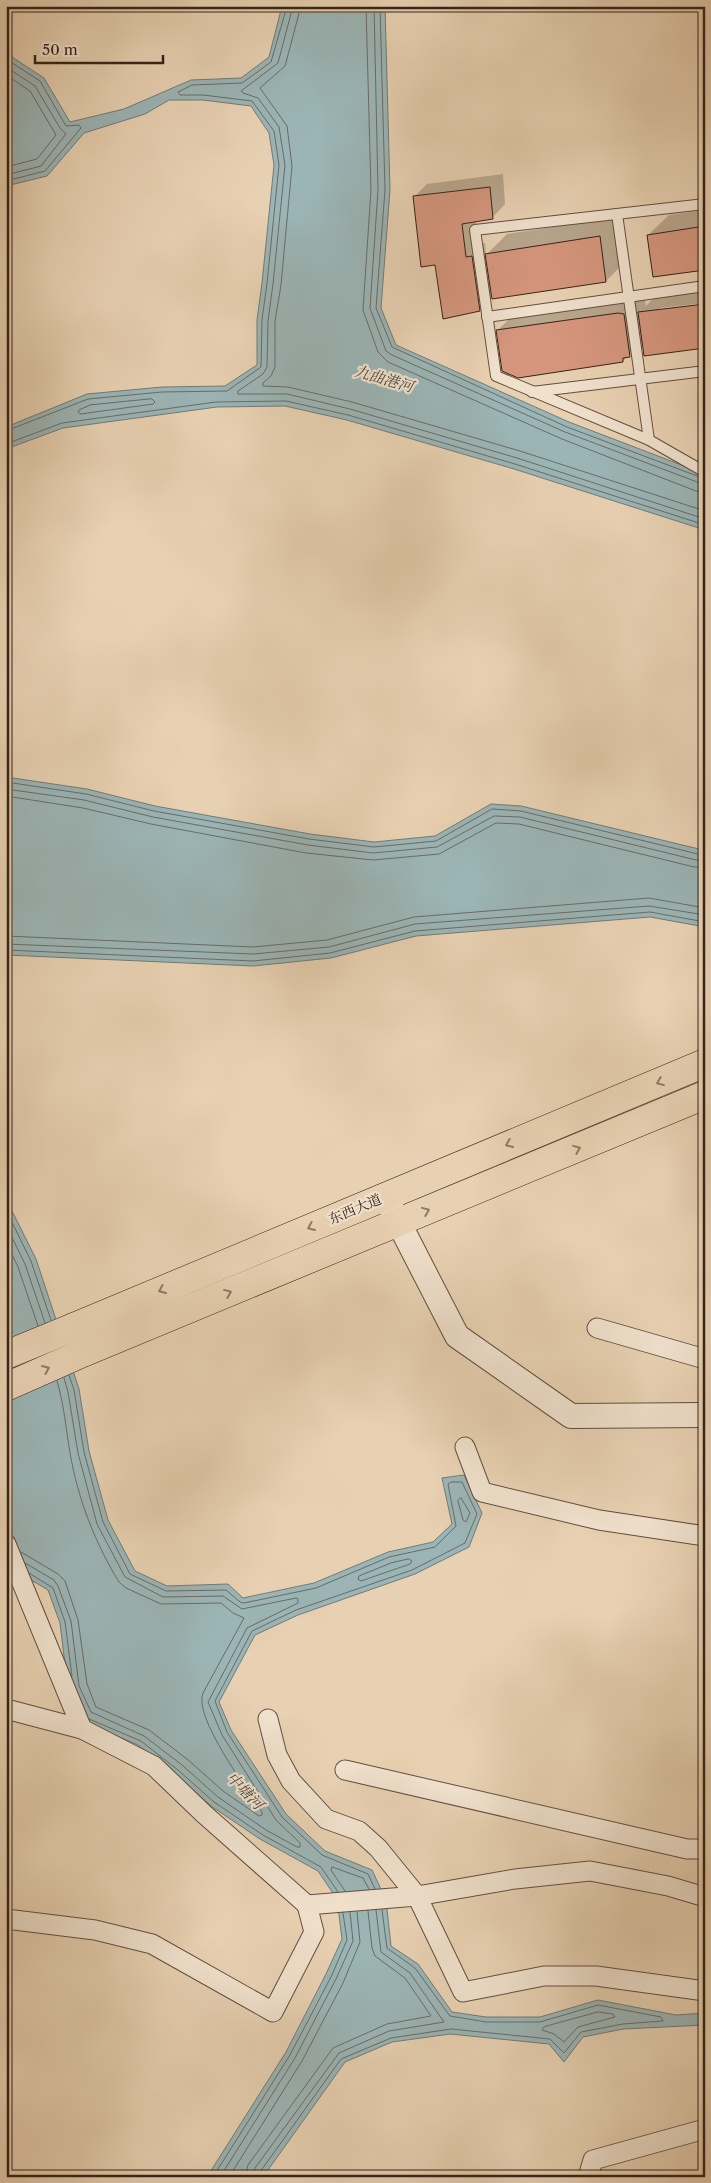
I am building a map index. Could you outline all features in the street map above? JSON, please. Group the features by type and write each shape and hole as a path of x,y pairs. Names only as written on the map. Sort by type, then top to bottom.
{"main road":[{"name":"东西大道","path":"6,1355 705,1063"},
{"path":"6,1386 705,1095"}],"street":[{"path":"385,1196 457,1336 571,1416 705,1415"},
{"path":"598,1328 705,1359"},
{"path":"465,1448 482,1492 600,1520 705,1536"},
{"path":"6,1544 82,1729"},
{"path":"6,1710 82,1729 154,1766 204,1814 314,1904 417,1896 515,1878 590,1872 668,1886 705,1897"},
{"path":"268,1719 277,1755 291,1781 326,1819 359,1831 378,1848 417,1896 463,1992 544,1976 596,1976 705,1991"},
{"path":"345,1770 687,1849 705,1849"},
{"path":"6,1919 95,1930 152,1944 273,2012 314,1932 314,1904"},
{"path":"588,2177 593,2160 705,2129"}],"lane":[{"path":"705,204 475,230 496,376 649,440 705,472"},
{"path":"617,214 649,440"},
{"path":"487,317 705,286"},
{"path":"531,392 705,371"}],"water":[{"name":"九曲港河","path":"282,6 385,6 390,190 381,308 396,345 569,422 705,474 705,530 514,469 347,420 285,406 217,407 63,428 6,449 6,427 87,394 162,387 225,386 257,365 257,320 274,165 269,133 251,106 203,100 169,100 145,114 84,133 47,176 6,186 6,53 44,78 70,122 124,109 191,80 241,78 269,57"},
{"path":"6,777 87,789 155,806 310,834 374,842 435,836 491,804 521,806 699,849 705,848 705,927 650,917 416,936 331,958 253,966 6,955"},
{"name":"中塘河","path":"6,1199 36,1259 79,1389 89,1451 108,1520 135,1571 167,1586 228,1584 243,1598 314,1583 388,1552 433,1542 452,1524 442,1478 464,1475 482,1513 469,1547 415,1574 298,1615 255,1635 219,1702 231,1730 286,1814 325,1851 372,1870 386,1900 391,1946 418,1964 452,2012 486,2017 540,2017 598,2000 676,2015 705,2013 705,2025 623,2029 583,2037 564,2062 549,2044 450,2034 392,2042 345,2062 263,2177 207,2177 286,2052 326,1974 342,1939 337,1899 318,1871 260,1839 211,1806 138,1745 82,1721 68,1689 60,1623 48,1590 6,1565"}],"building":[{"path":"490,187 493,219 462,224 466,257 472,256 480,311 443,319 435,265 421,267 413,196"},
{"path":"705,226 705,270 653,277 647,235"},
{"path":"600,236 606,282 492,299 485,254"},
{"path":"705,304 705,348 644,356 638,312"},
{"path":"618,313 624,314 630,357 623,358 623,362 518,378 502,371 496,330"}]}
